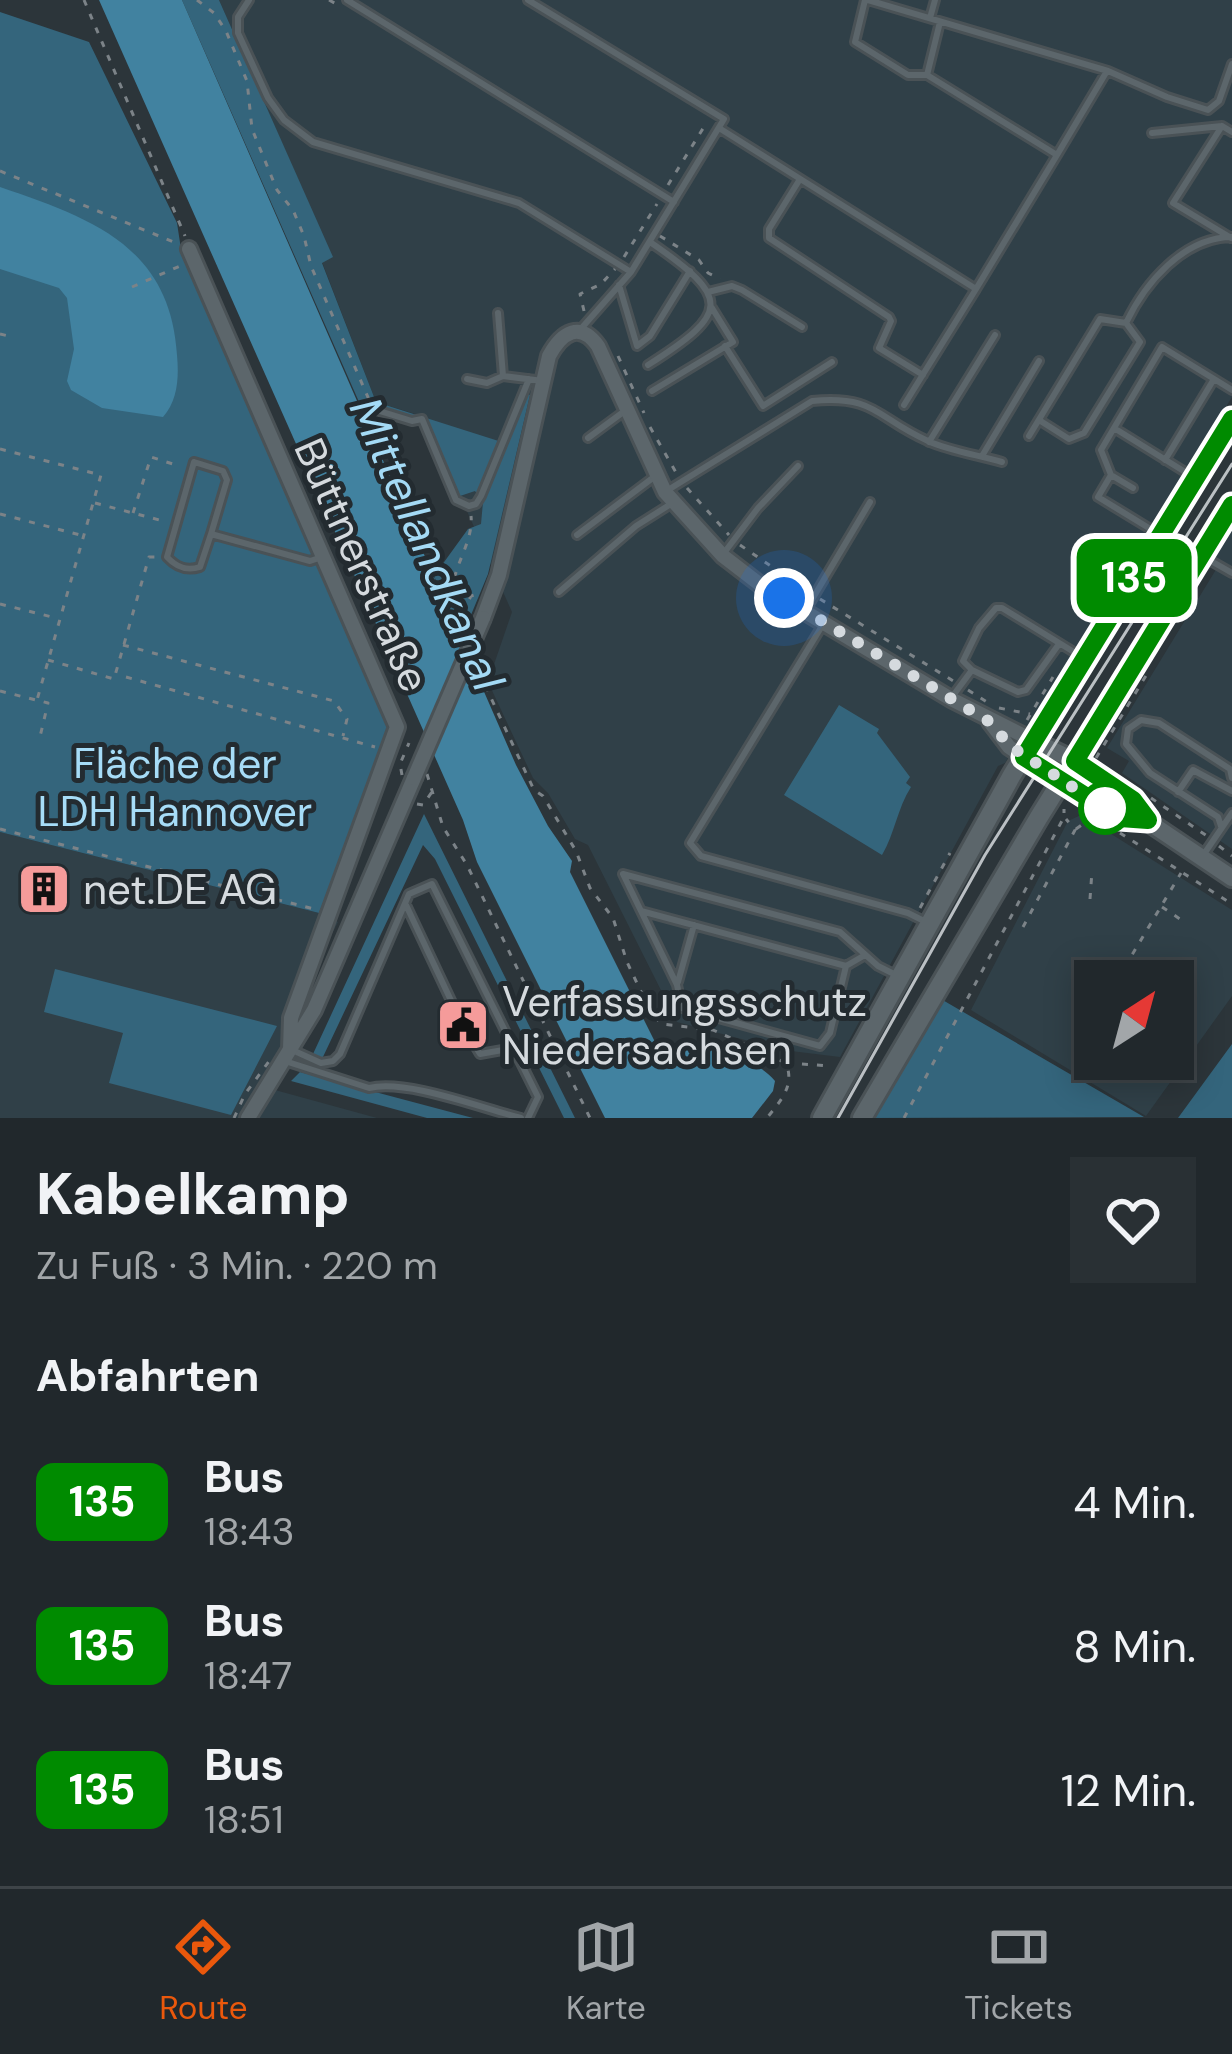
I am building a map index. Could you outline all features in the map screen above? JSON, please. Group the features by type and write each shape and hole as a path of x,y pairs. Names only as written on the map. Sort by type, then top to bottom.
{"main road":[{"path":"822,1118 1029,749 1038,719 1085,659 1232,419"},
{"path":"862,1118 1057,805 1061,781 1085,755 1232,505"}],"street":[{"name":"Büttnerstraße","path":"191,255 398,727 291,1018 286,1054"},
{"name":"Büttnerstraße","path":"248,1118 314,1010 490,602 536,380 561,338 580,331"},
{"path":"580,331 598,346 670,497 723,556 990,722 1010,746 1085,755 1148,820 1232,878"},
{"path":"1029,749 1061,781 1120,818 1148,820"}],"lane":[{"path":"248,0 238,16 238,33 268,98 296,129 326,148 522,204 631,272"},
{"path":"346,0 674,202"},
{"path":"528,0 724,118 631,272 580,331"},
{"path":"1057,155 927,75 908,75 855,43 866,0 1108,70 1208,110 1219,101 1232,64"},
{"path":"930,18 935,0"},
{"path":"927,75 940,22"},
{"path":"904,405 1108,70"},
{"path":"1152,133 1222,126 1232,132"},
{"path":"1222,126 1174,203 1232,238"},
{"path":"718,128 976,289"},
{"path":"800,179 769,229 771,241 890,317 879,348 923,375"},
{"path":"1126,323 1166,267 1202,244 1232,238"},
{"path":"650,242 690,271 708,292 733,342 652,391"},
{"path":"619,285 637,346 650,336 690,271"},
{"path":"708,292 732,286 802,327"},
{"path":"648,365 694,336 706,322 711,305"},
{"path":"499,314 503,376"},
{"path":"1029,436 1100,319 1126,323 1140,342 1084,433 1069,439 1039,420"},
{"path":"929,442 995,335"},
{"path":"725,346 763,406 832,362"},
{"path":"1133,488 1111,475 1101,450 1162,347 1232,390"},
{"path":"982,456 1039,361"},
{"path":"467,380 487,383 503,376 536,380"},
{"path":"1165,460 1214,379"},
{"name":"Büttnerstraße","path":"373,409 412,421 422,419 456,500 469,506 481,496 536,380"},
{"path":"559,592 682,482 812,401 860,401 929,442 1002,461"},
{"path":"588,439 626,410"},
{"path":"1114,428 1195,478"},
{"path":"194,462 224,471 227,479 211,534 200,567 190,570 167,557 194,462"},
{"path":"723,556 798,466"},
{"path":"577,536 656,474"},
{"path":"1111,475 1098,497 1160,534"},
{"path":"805,611 870,502"},
{"path":"211,534 310,561 322,557"},
{"path":"1202,555 1232,573"},
{"path":"1059,644 1026,690 1009,691 963,661 996,608 1002,608 1085,659"},
{"path":"824,623 691,843 701,856 785,876 928,923"},
{"path":"951,699 972,670"},
{"path":"1221,826 1218,817 1150,773 1126,745 1133,723 1141,719 1159,723 1230,769 1232,778"},
{"path":"1179,792 1193,770 1232,791"},
{"path":"1203,857 1232,813"},
{"path":"846,966 830,1033 820,1046 682,1008 677,986 623,874 840,932 899,976"},
{"path":"432,884 538,1097 525,1118 395,1087 369,1088 316,1073 286,1054 321,1063 340,1054 409,894 432,884"},
{"path":"405,903 480,1054 514,1048"},
{"path":"641,911 846,966 865,955"},
{"path":"677,986 694,925"}],"path":[{"path":"84,0 181,220 191,255"},
{"path":"197,0 226,31 247,81 252,129 277,190 293,210 311,266 373,409"},
{"path":"590,316 580,308 580,294 601,284 619,264 713,112"},
{"path":"0,171 102,210 191,255"},
{"path":"644,226 732,286"},
{"path":"132,287 191,255"},
{"path":"0,334 13,337"},
{"path":"613,346 663,453 733,539 814,596 961,686 995,706 1038,719"},
{"path":"0,449 101,475 37,700"},
{"path":"133,513 151,457 179,466"},
{"path":"94,503 177,525"},
{"path":"469,506 472,527 453,583 470,630"},
{"path":"0,514 84,536"},
{"path":"48,660 114,679 149,557 167,557"},
{"path":"462,612 474,594 490,602"},
{"path":"0,604 60,619"},
{"path":"123,645 334,701 347,719 343,737"},
{"path":"478,648 485,666 484,683 534,790 543,796 577,851 590,888 613,918 652,1015 662,1024 733,1037 786,1063 815,1062 837,1069"},
{"path":"126,677 388,750"},
{"path":"0,691 48,703 39,741"},
{"path":"415,748 409,743 399,769 414,782 434,789"},
{"path":"414,782 423,805 434,789"},
{"path":"434,789 443,827 467,865 590,1118"},
{"path":"1169,811 1179,792"},
{"path":"1150,797 1231,853"},
{"path":"1057,805 1075,830"},
{"path":"1082,807 1106,822"},
{"path":"1023,928 1075,830 1095,815"},
{"path":"904,1118 1064,817"},
{"path":"0,829 330,913"},
{"path":"1118,829 1232,904"},
{"path":"1090,899 1092,871"},
{"path":"1129,960 1182,872"},
{"path":"1160,906 1183,921"},
{"path":"767,1118 788,1087 786,1063"}],"shaded area":[{"path":"99,0 182,0 516,765 572,861 570,872 658,1048 721,1052 764,1071 775,1081 773,1091 752,1118 605,1118 477,862 463,820"},
{"path":"219,0 1232,0 1232,397 1005,763 998,766 840,1057 783,1050 677,1022 588,845 575,839 548,793 533,778 488,682 512,612 425,417 376,402 322,262 332,257"},
{"path":"0,187 94,225 142,262 171,317 177,355 176,388 163,417 102,408 71,390 67,381 74,349 67,298 59,288 0,269"},
{"path":"1232,506 1232,849 1122,773 1129,761 1107,748 1217,568 1200,557"},
{"path":"1081,815 1232,910 1232,996 1194,1049 1194,960 1074,960 1074,1072 971,1010 1068,821"},
{"path":"0,832 319,913 338,922 296,1004 290,1049 264,1087 377,1118 0,1118"},
{"path":"1087,1080 1172,1080 1146,1116"}],"green space":[{"path":"182,0 219,0 333,257 322,263 376,402 508,444 526,393 530,395 488,574 461,639 434,576 468,529 481,524 483,502 475,491 460,496 430,428 363,411"},
{"name":"Fläche der LDH Hannover","path":"0,12 89,42 177,223 181,249 389,731 319,913 0,832"},
{"path":"839,705 879,729 877,733 910,777 906,783 911,787 882,855 784,795"},
{"path":"424,814 575,1118 564,1118 435,859 423,845 322,1059 313,1054"},
{"path":"55,969 277,1026 231,1115 109,1083 123,1033 44,1012"},
{"path":"934,995 1144,1117 862,1118"},
{"path":"1232,1044 1232,1118 1178,1118"},
{"path":"300,1072 473,1118 427,1118 291,1081"}],"tram line":[{"path":"838,1118 985,855 1232,464"}],"bus line":[{"name":"135","path":"1232,419 1024,757 1120,818 1148,820 1133,800 1075,761 1232,505"}],"place":[{"name":"net.DE AG","path":"44,889"},
{"name":"Verfassungsschutz Niedersachsen","path":"463,1025"}],"route":[{"path":"784,598 990,722 1010,746 1105,808"}],"water label":[{"name":"Mittellandkanal","path":"427,544"}]}
